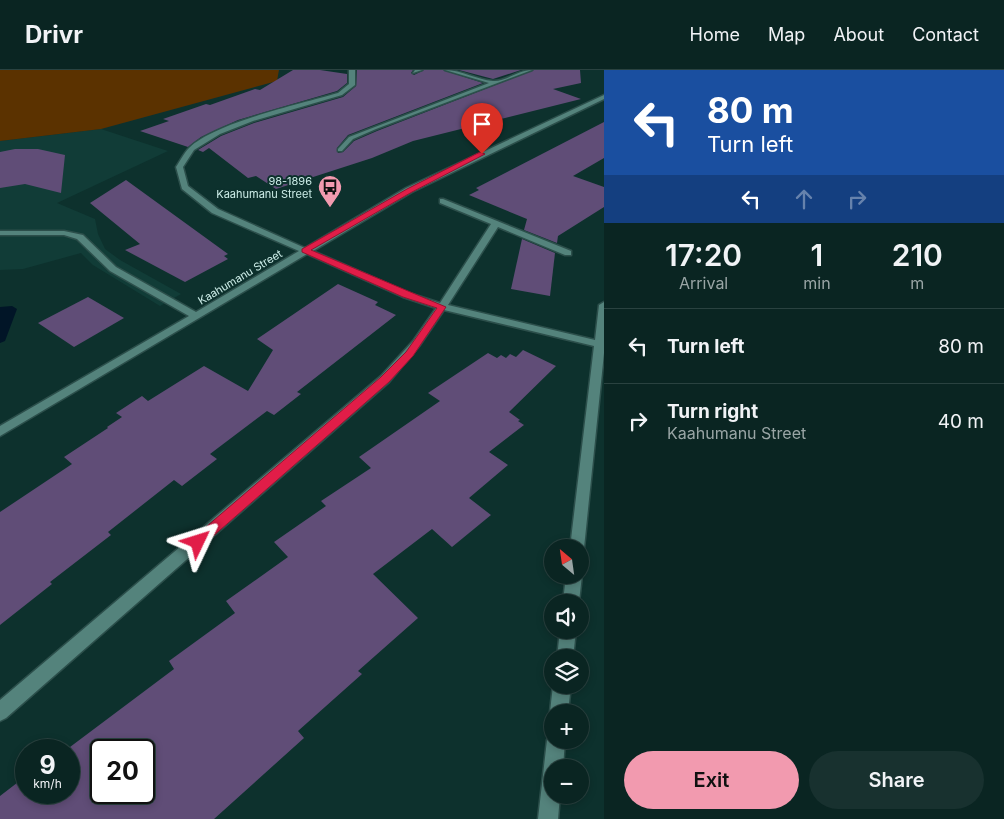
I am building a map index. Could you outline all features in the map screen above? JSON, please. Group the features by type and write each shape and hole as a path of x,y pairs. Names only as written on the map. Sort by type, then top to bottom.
{"street":[{"path":"352,70 354,82 345,91 218,131 196,144 182,158 180,164 178,172 184,188 204,205 406,295 442,307 599,344"},
{"path":"448,70 495,82"},
{"path":"340,150 351,138 374,128 529,70"},
{"name":"Kaahumanu Street","path":"0,432 305,250 445,171 604,97"},
{"path":"443,201 568,253"},
{"path":"0,712 385,380 410,354 496,223"},
{"path":"0,233 80,236 113,269 196,316"},
{"path":"579,539 604,305"},
{"path":"548,819 549,804"}],"shaded area":[{"path":"0,70 279,70 277,81 101,129 0,141"},
{"path":"101,129 168,151 57,203 95,219 98,234 105,249 120,260 181,294 160,306 93,265 81,253 23,269 0,270 0,141"}],"water":[{"path":"12,306 17,309 5,341 0,343 0,307"}],"building":[{"path":"293,70 320,70 347,74 347,83 337,91 238,120 201,137 188,147 140,131 169,121 163,119 206,104 210,105 255,89 260,90"},
{"path":"357,70 413,70 411,73 414,75 424,70 443,70 483,83 348,135 337,148 338,153 343,152 354,141 377,131 534,70 580,70 581,83 553,89 581,99 413,141 372,158 276,189 256,176 248,178 209,148 203,152 198,150 221,136 254,123 343,97 356,86"},
{"path":"459,70 521,70 493,79"},
{"path":"604,122 604,158 573,176 604,187 604,207 558,236 557,243 524,230 527,219 469,195 479,190 476,188"},
{"path":"15,149 38,149 65,155 61,193 25,184 0,188 0,152"},
{"path":"126,180 228,254 224,256 228,259 185,282 125,250 140,244 90,203"},
{"path":"522,239 555,253 550,296 511,289"},
{"path":"338,284 378,302 375,305 396,315 297,392 301,394 274,415 267,411 210,454 217,459 182,486 174,480 108,532 111,535 50,582 52,584 0,625 0,512 72,464 64,457 108,428 122,417 116,413 142,396 148,401 204,366 248,391 273,350 257,339"},
{"path":"88,297 124,318 74,347 38,323"},
{"path":"523,350 556,366 509,412 524,425 489,452 508,465 469,498 491,515 452,547 432,529 373,574 418,618 358,671 362,674 298,731 304,738 214,819 0,819 0,796 15,784 15,804 80,804 80,740 174,669 169,661 235,613 226,601 288,557 274,542 326,506 321,501 371,468 359,457 440,401 428,393 488,353 497,358 501,355 506,358 510,354 516,357"}],"place":[{"name":"98-1896 Kaahumanu Street","path":"330,208"}],"route":[{"path":"198,542 385,380 410,354 430,328 442,307 406,295 305,250 409,190 482,154"}]}
